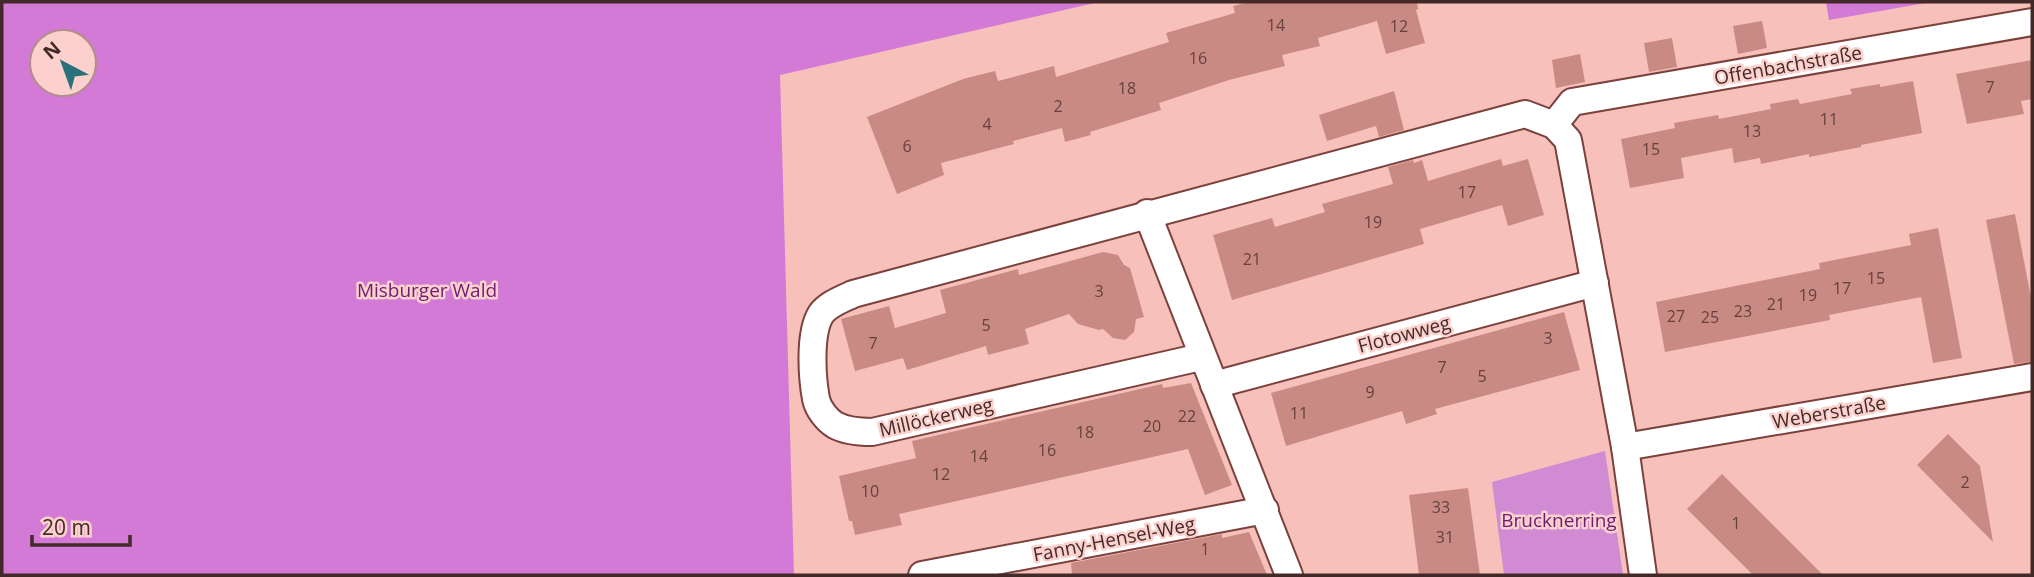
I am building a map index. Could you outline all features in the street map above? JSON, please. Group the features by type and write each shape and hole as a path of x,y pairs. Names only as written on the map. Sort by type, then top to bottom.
{"street":[{"name":"Offenbachstraße","path":"1554,125 1572,102 2032,22"},
{"path":"1289,575 1201,357 1147,213 1525,114 1554,125 1568,140 1625,447 1643,575"},
{"name":"Millöckerweg","path":"1147,213 853,294 834,303 820,316 814,332 816,402 835,425 853,431 872,432 1201,357"},
{"name":"Flotowweg","path":"1214,386 1595,283"},
{"name":"Weberstraße","path":"1625,447 2032,377"},
{"name":"Fanny-Hensel-Weg","path":"922,575 1265,510"}],"green space":[{"name":"Misburger Wald","path":"2,2 1099,2 780,75 794,575 2,575"},
{"path":"1826,2 1926,2 1926,3 1829,20"},
{"name":"Brucknerring","path":"1605,451 1623,575 1504,575 1492,482"}],"building":[{"path":"1249,2 1417,2 1416,10 1425,43 1386,54 1377,21 1318,38 1320,46 1282,55 1285,66 1229,80 1159,103 1161,110 1090,132 1091,135 1065,142 1062,128 941,163 944,175 897,194 867,117 963,79 995,71 998,81 1054,66 1056,77 1169,42 1166,33 1235,13 1233,6"},
{"path":"1762,21 1767,48 1738,54 1733,26"},
{"path":"1672,38 1677,67 1649,72 1644,43"},
{"path":"1580,54 1585,82 1556,88 1552,60"},
{"path":"2032,60 2032,99 2021,101 2024,114 1967,124 1956,74"},
{"path":"1913,81 1922,133 1861,147 1761,164 1760,158 1734,163 1732,148 1681,158 1684,178 1630,188 1621,139 1675,128 1674,123 1718,115 1719,119 1771,109 1770,104 1798,99 1800,104 1852,94 1850,89"},
{"path":"1394,91 1404,130 1379,137 1376,126 1327,141 1319,115"},
{"path":"1501,159 1503,166 1528,159 1544,215 1508,226 1502,205 1420,229 1424,244 1232,300 1213,235 1272,218 1275,227 1325,212 1322,204 1393,184 1388,167 1413,160 1414,163 1422,160 1428,181"},
{"path":"2015,214 2032,303 2032,362 2014,364 1986,220"},
{"path":"1938,228 1962,358 1933,363 1921,297 1829,315 1830,320 1665,352 1656,302 1820,269 1819,263 1911,245 1909,234"},
{"path":"1103,252 1118,255 1124,265 1130,268 1144,317 1136,319 1134,332 1125,340 1113,338 1103,329 1078,324 1069,314 1025,329 1029,344 988,355 986,346 907,370 903,358 855,371 841,319 889,306 895,328 946,313 940,290 1018,269 1019,275"},
{"path":"1564,312 1580,370 1435,409 1437,414 1406,424 1402,411 1286,446 1271,393"},
{"path":"1191,383 1232,485 1205,495 1188,449 899,514 902,525 855,535 852,521 849,521 839,476 916,458 912,441 1162,384 1163,388"},
{"path":"1948,434 1980,466 1993,542 1917,465"},
{"path":"1722,474 1823,575 1753,575 1687,509"},
{"path":"1468,488 1480,575 1419,575 1409,495"},
{"path":"1249,532 1267,575 1072,575 1071,563 1222,534 1222,538"}]}
